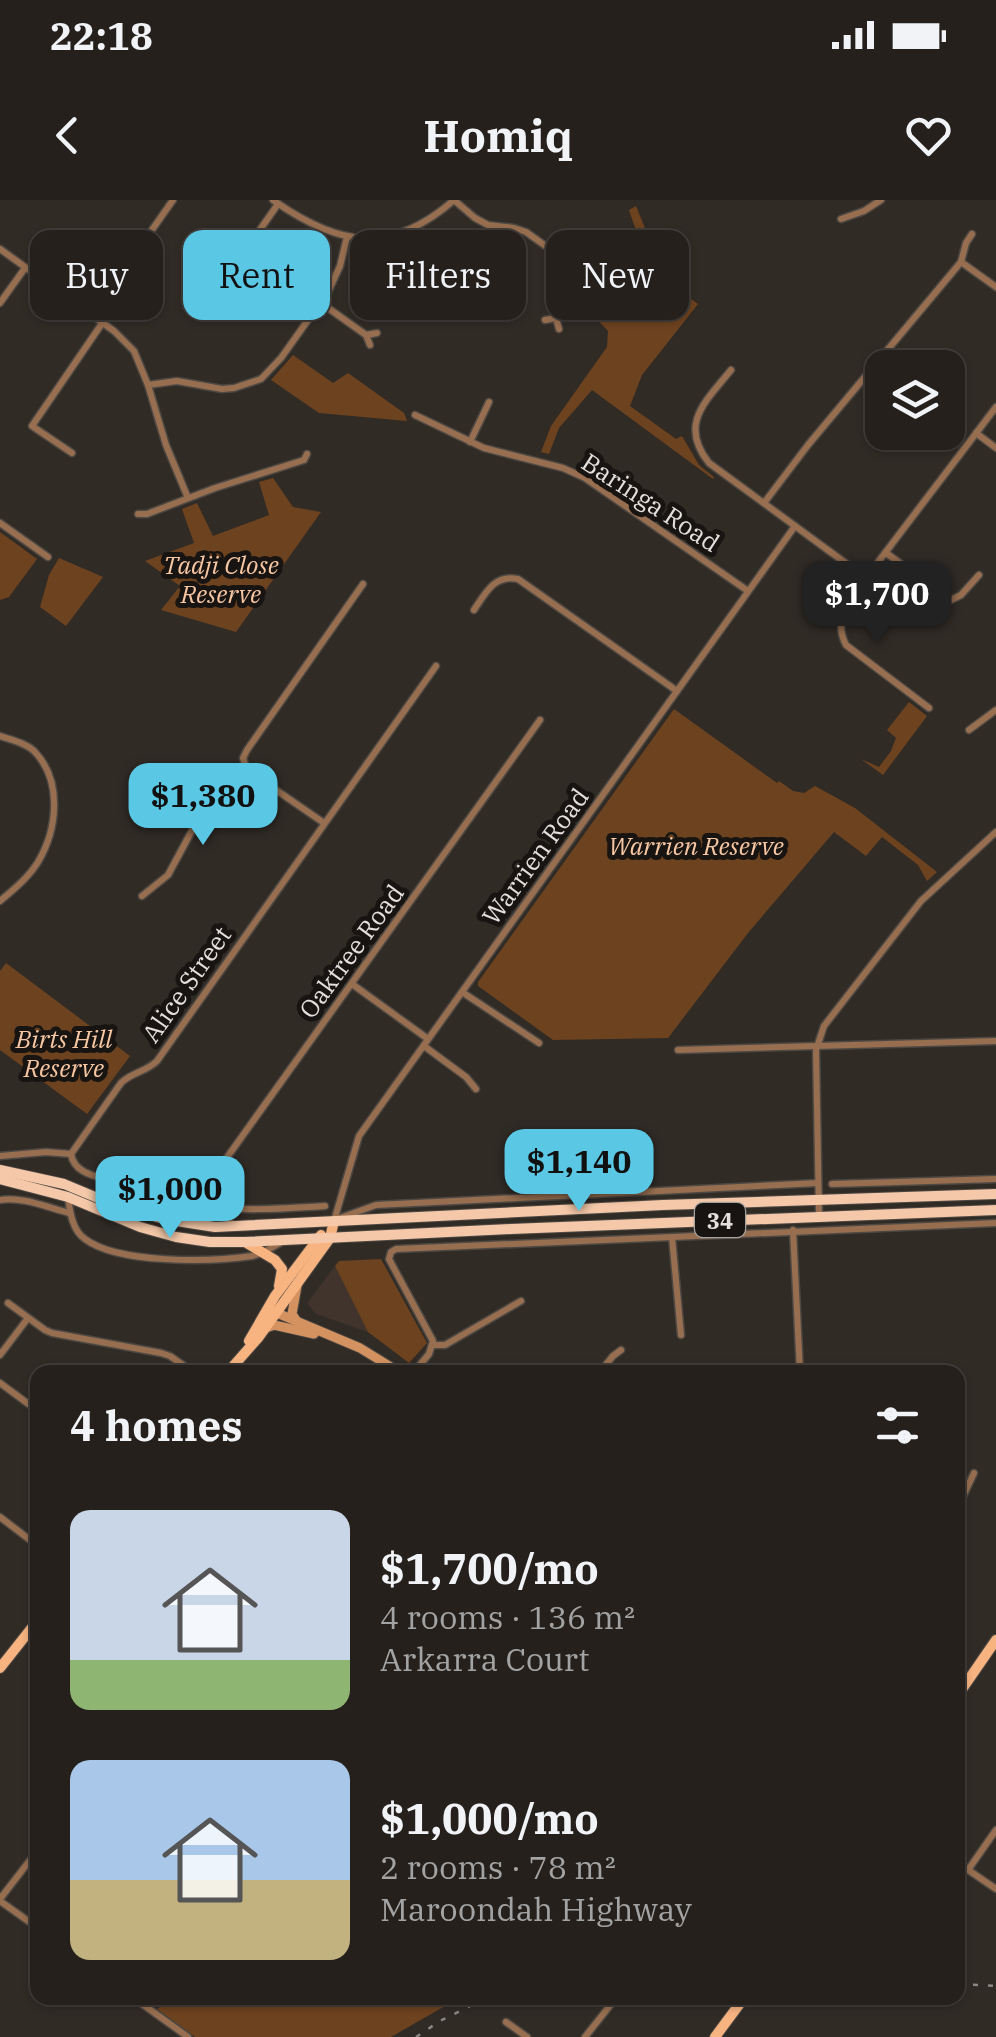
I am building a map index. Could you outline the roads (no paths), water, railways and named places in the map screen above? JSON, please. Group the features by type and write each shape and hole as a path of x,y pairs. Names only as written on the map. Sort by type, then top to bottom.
{"highway":[{"name":"34","path":"0,1170 64,1184 117,1206 164,1219 216,1227 662,1205 996,1194"},
{"name":"34","path":"0,1179 68,1196 140,1227 210,1242 996,1212"}],"main road":[{"path":"242,1355 271,1311 297,1284 334,1221"},
{"path":"275,1296 324,1238"},
{"path":"234,1365 265,1328 282,1276 275,1260 244,1242"},
{"path":"297,1284 292,1309 298,1323"},
{"path":"271,1311 342,1340 389,1365"},
{"path":"265,1328 274,1325 342,1340"},
{"path":"0,1668 30,1630"},
{"path":"965,1685 996,1640"},
{"path":"715,2037 739,2005"}],"street":[{"path":"152,230 173,200"},
{"path":"407,230 436,216 454,200 488,225 526,232 546,246"},
{"path":"840,219 864,212 881,200"},
{"path":"258,230 276,202 307,223 350,237"},
{"path":"764,503 961,262 972,234"},
{"path":"330,288 338,274 347,237"},
{"path":"0,249 103,322 134,351 188,498"},
{"path":"961,262 996,287"},
{"path":"0,303 25,268"},
{"path":"330,309 366,334 370,345"},
{"path":"148,385 177,381 234,388 261,379 309,320"},
{"path":"557,320 560,330"},
{"path":"72,454 32,426 103,322"},
{"path":"366,334 376,333"},
{"path":"731,370 698,413 696,440 701,453 709,463 866,578"},
{"path":"470,442 489,402"},
{"path":"929,708 846,645 842,618 866,578 996,407"},
{"name":"Baringa Road","path":"416,415 470,442 585,478 748,591"},
{"path":"976,433 996,448"},
{"path":"138,514 304,460 307,454"},
{"path":"0,523 48,557"},
{"name":"Warrien Road","path":"334,1221 360,1136 795,526"},
{"path":"886,554 951,600 979,575"},
{"path":"474,610 494,582 518,579 677,691"},
{"path":"324,824 247,770 243,758 363,584"},
{"name":"Alice Street","path":"71,1154 120,1082 156,1061 436,666"},
{"path":"969,730 996,710"},
{"name":"Oaktree Road","path":"193,1205 540,720"},
{"path":"0,736 34,751 48,773 55,809 50,836 37,864 0,902"},
{"path":"142,896 168,874 223,782 247,770"},
{"path":"819,1216 817,1044 824,1026 921,902 996,832"},
{"path":"352,984 426,1042 476,1089"},
{"path":"462,992 539,1043"},
{"path":"678,1050 996,1040"},
{"path":"0,1156 34,1152 71,1154 76,1167 86,1173 142,1193 193,1205 282,1209 324,1206"},
{"path":"832,1184 996,1179"},
{"path":"334,1221 376,1205 818,1183"},
{"path":"836,1198 853,1184"},
{"path":"662,1205 686,1191"},
{"path":"68,1196 75,1227 86,1240 128,1255 158,1259 254,1256 285,1240"},
{"path":"2,1200 42,1204 70,1213"},
{"path":"453,1215 482,1200"},
{"path":"210,1206 236,1226"},
{"path":"980,1224 996,1212"},
{"path":"419,1365 433,1345 389,1259 396,1249 996,1223"},
{"path":"495,1244 511,1229"},
{"path":"794,1230 800,1365"},
{"path":"672,1236 681,1335"},
{"path":"433,1345 445,1345 521,1301"},
{"path":"8,1303 52,1333 161,1352 182,1365"},
{"path":"0,1355 28,1318"},
{"path":"606,1365 621,1350"},
{"path":"0,1383 30,1405"},
{"path":"965,1492 974,1473"},
{"path":"0,1518 30,1540"},
{"path":"968,1870 996,1830"},
{"path":"30,1861 0,1900 30,1922"},
{"path":"965,1868 996,1889"},
{"path":"143,2005 182,2035"},
{"path":"585,2037 610,2005"},
{"path":"506,2022 527,2037"}],"railway":[{"path":"965,1984 996,1986"},
{"path":"416,2037 472,2005"}],"park label":[{"name":"Tadji Close Reserve","path":"221,578"},
{"name":"Warrien Reserve","path":"696,845"},
{"name":"Birts Hill Reserve","path":"64,1052"}]}
